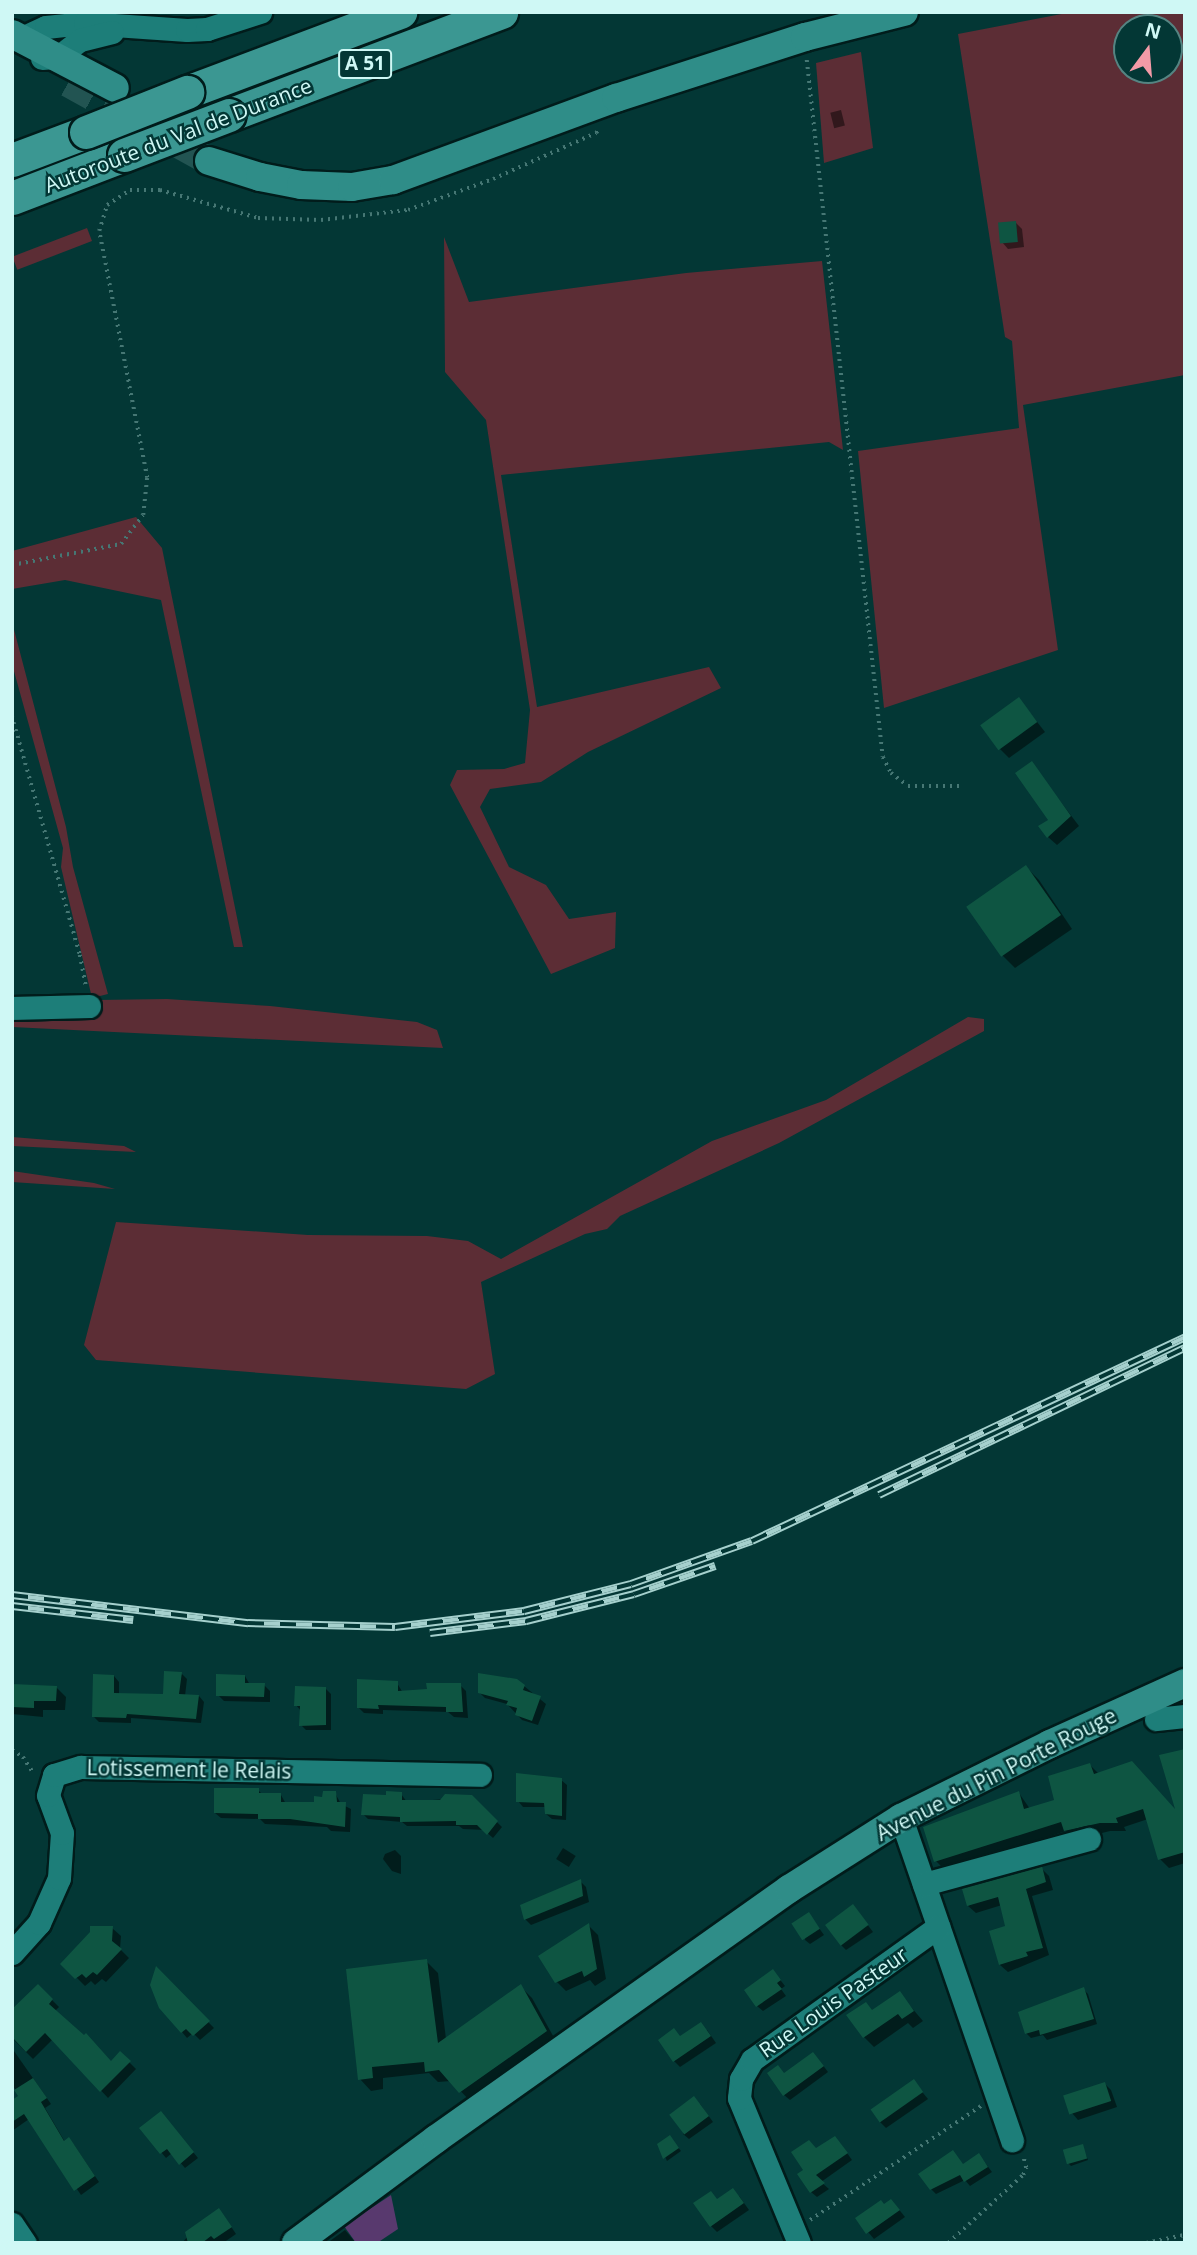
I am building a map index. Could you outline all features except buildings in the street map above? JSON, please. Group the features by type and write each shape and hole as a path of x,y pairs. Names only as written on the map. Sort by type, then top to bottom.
{"highway":[{"name":"Autoroute du Val de Durance","path":"12,158 74,137 400,12"},
{"name":"Autoroute du Val de Durance","path":"12,198 501,12"}],"main road":[{"path":"215,156 281,169 341,173 394,167 536,129 616,98 805,37 904,12"},
{"path":"15,42 58,57 115,88"},
{"path":"15,42 68,83"},
{"name":"Avenue du Pin Porte Rouge","path":"436,2139 789,1889 901,1818 1050,1744 1185,1683"},
{"path":"282,2243 436,2139"},
{"path":"296,2243 436,2139"}],"street":[{"path":"15,42 61,24 207,29 260,12"},
{"path":"58,57 88,37 140,28"},
{"path":"12,1008 89,1006"},
{"path":"1156,1719 1185,1716"},
{"name":"Lotissement le Relais","path":"48,1795 54,1774 80,1766 480,1775"},
{"path":"12,1953 39,1923 59,1878 62,1833 48,1795"},
{"path":"901,1818 1012,2140"},
{"path":"924,1884 1089,1839"},
{"name":"Rue Louis Pasteur","path":"796,2237 739,2098 741,2079 752,2060 938,1927"},
{"path":"12,2224 25,2243"}],"path":[{"path":"805,37 883,757 891,773 908,786 962,786"},
{"path":"12,565 121,544 143,515 147,478 110,274 99,232 107,205 130,190 160,190 258,218 321,220 408,210 493,179 596,133 616,98"},
{"path":"12,716 80,955 89,1006"},
{"path":"12,1750 23,1757 48,1795"},
{"path":"796,2237 970,2112 998,2098"},
{"path":"948,2243 1023,2175 1026,2168 1021,2149 1012,2140"},
{"path":"1146,2243 1185,2235"}],"shaded area":[{"path":"1072,12 1185,12 1185,375 1023,405 1058,650 884,708 858,451 1019,428 1012,341 1005,337 958,34"},
{"path":"861,52 873,148 824,163 816,63"},
{"path":"87,228 92,241 17,270 12,257"},
{"path":"444,237 469,302 686,273 822,261 843,450 829,442 501,475 537,707 709,667 721,688 588,752 541,782 490,789 480,807 509,867 546,885 569,919 616,912 615,948 551,974 450,785 457,770 504,769 525,763 530,710 486,420 445,372"},
{"path":"136,517 162,548 243,947 234,947 161,600 65,580 12,589 12,551"},
{"path":"12,622 66,827 73,867 108,994 92,998 61,867 63,848 12,664"},
{"path":"167,999 270,1006 417,1022 437,1030 443,1048 12,1027 12,1015 97,1000"},
{"path":"968,1017 984,1019 984,1031 779,1143 620,1216 607,1229 585,1234 481,1282 495,1374 466,1389 96,1360 84,1345 116,1222 308,1235 427,1236 468,1241 501,1259 712,1141 826,1100"},
{"path":"12,1137 124,1146 136,1152 12,1146"},
{"path":"12,1171 94,1183 115,1189 12,1182"},
{"path":"391,2195 398,2229 377,2243 356,2243 344,2226"}],"tunnel":[{"path":"68,83 209,161"}],"railway":[{"path":"12,1595 248,1623 395,1627 524,1611 631,1584 752,1541 1185,1337"},
{"path":"879,1495 1185,1348"},
{"path":"430,1633 526,1621 634,1594 715,1566"},
{"path":"12,1606 133,1620"}]}
